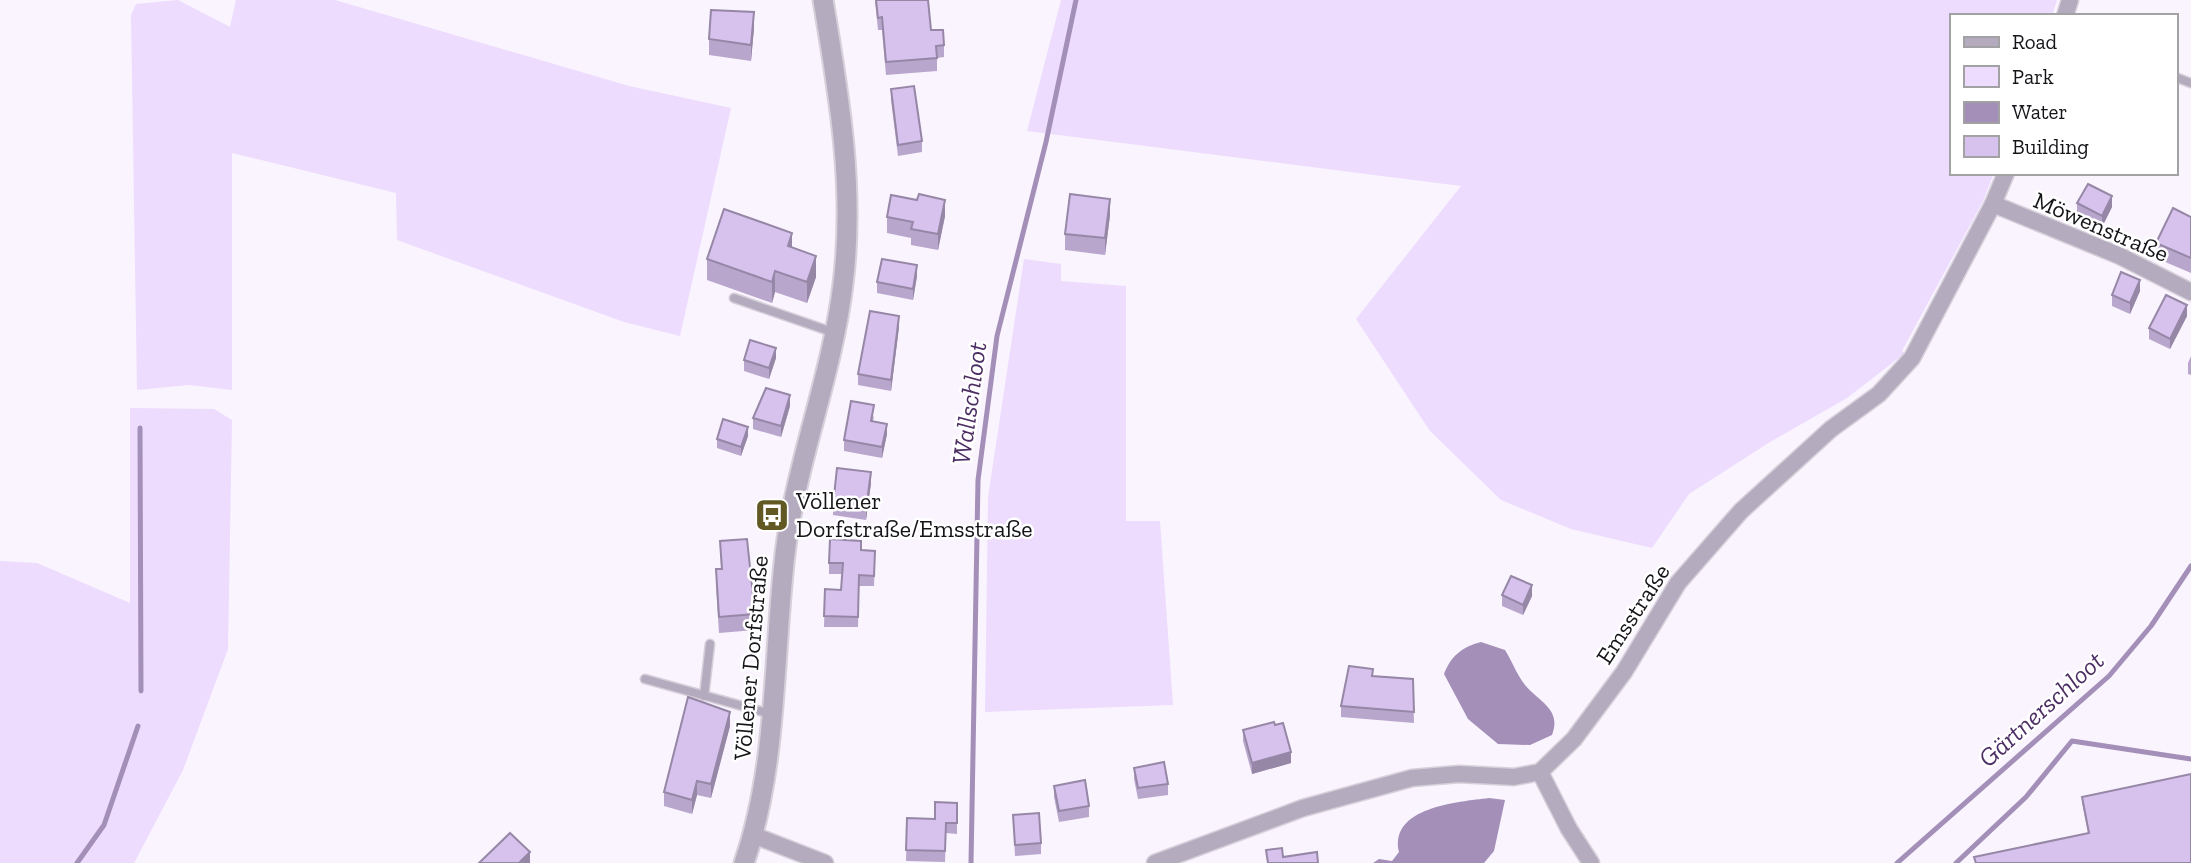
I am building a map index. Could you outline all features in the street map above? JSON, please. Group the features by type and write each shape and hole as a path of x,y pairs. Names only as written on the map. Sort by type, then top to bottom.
{"street":[{"name":"Völlener Dorfstraße","path":"744,863 764,784 790,518 835,333 847,240 848,193 844,132 823,0"},
{"name":"Emsstraße","path":"1540,772 1574,738 1624,672 1678,583 1741,511 1831,429 1879,394 1912,358 1993,204 2005,175"},
{"name":"Möwenstraße","path":"1993,204 2120,256 2191,292"},
{"path":"1155,863 1303,808 1412,778 1459,774 1514,777 1540,772 1569,829 1591,863"},
{"path":"753,835 825,863"}],"lane":[{"path":"734,298 835,333"},
{"path":"704,696 710,644"},
{"path":"645,679 771,714"}],"green space":[{"path":"178,0 230,27 236,0 335,0 629,86 731,108 680,336 624,322 397,240 396,193 232,153 232,390 189,385 137,390 131,15 136,4"},
{"path":"1061,0 2057,0 2053,14 1950,14 1950,175 1993,175 1983,201 1902,351 1905,353 1847,398 1770,442 1689,494 1652,548 1571,529 1501,500 1430,431 1356,319 1461,186 1027,131"},
{"path":"1024,259 1061,264 1061,281 1126,286 1126,521 1160,521 1173,705 985,712 988,497"},
{"path":"130,408 214,409 232,420 228,649 183,770 134,863 0,863 0,561 37,563 130,603"}],"water":[{"path":"1481,642 1505,650 1525,685 1552,712 1552,735 1530,745 1498,744 1468,719 1444,674 1458,653"},
{"path":"1489,798 1505,800 1494,851 1484,863 1373,863 1379,859 1392,861 1399,852 1399,837 1404,825 1415,816 1444,805"}],"building":[{"path":"876,0 928,0 931,30 943,30 944,45 936,46 937,58 886,62 882,17 878,18"},
{"path":"711,10 754,12 751,45 709,39"},
{"path":"914,86 922,141 898,145 891,89"},
{"path":"2088,184 2112,196 2102,216 2077,203"},
{"path":"919,194 945,200 938,234 911,229 913,222 887,217 891,195 917,200"},
{"path":"1070,194 1110,199 1105,238 1065,234"},
{"path":"2173,208 2191,217 2191,258 2156,243"},
{"path":"724,209 792,233 788,246 816,256 807,282 775,271 772,282 707,259"},
{"path":"882,259 917,265 913,289 877,282"},
{"path":"2121,272 2140,280 2130,303 2112,295"},
{"path":"2166,295 2187,305 2170,339 2149,328"},
{"path":"870,311 899,316 891,380 858,374"},
{"path":"750,340 776,348 769,368 744,360"},
{"path":"766,388 790,395 781,426 753,418"},
{"path":"851,401 874,405 871,421 887,424 882,447 844,440"},
{"path":"723,419 748,427 741,447 717,439"},
{"path":"837,468 871,472 866,509 833,505"},
{"path":"747,539 755,614 719,617 716,569 722,569 720,541"},
{"path":"830,539 861,541 861,550 875,551 874,576 859,575 858,617 824,616 825,589 841,590 843,563 829,563"},
{"path":"1511,576 1532,585 1523,605 1502,595"},
{"path":"1349,666 1373,669 1372,676 1413,679 1414,712 1341,706"},
{"path":"688,697 730,712 711,784 697,781 692,800 664,792"},
{"path":"1274,722 1275,725 1283,723 1291,752 1252,763 1243,730"},
{"path":"1164,762 1168,784 1138,788 1134,768"},
{"path":"2191,774 2191,863 1976,863 1974,857 2089,833 2082,797"},
{"path":"1085,780 1089,806 1059,811 1054,786"},
{"path":"935,802 957,803 957,823 946,823 945,851 906,850 907,818 935,819"},
{"path":"1039,813 1041,843 1015,845 1013,815"},
{"path":"510,833 530,852 519,863 479,863"},
{"path":"1282,848 1283,857 1317,852 1318,863 1268,863 1266,850"}],"waterway":[{"name":"Wallschloot","path":"971,863 978,480 997,336 1046,142 1076,0"},
{"path":"140,428 141,691"},
{"name":"Gärtnerschloot","path":"1897,863 2109,676 2151,626 2191,566"},
{"path":"77,863 104,825 138,726"},
{"path":"1956,863 2026,797 2072,741 2191,759"}],"place":[{"name":"Völlener Dorfstraße/Emsstraße","path":"772,515"}]}
